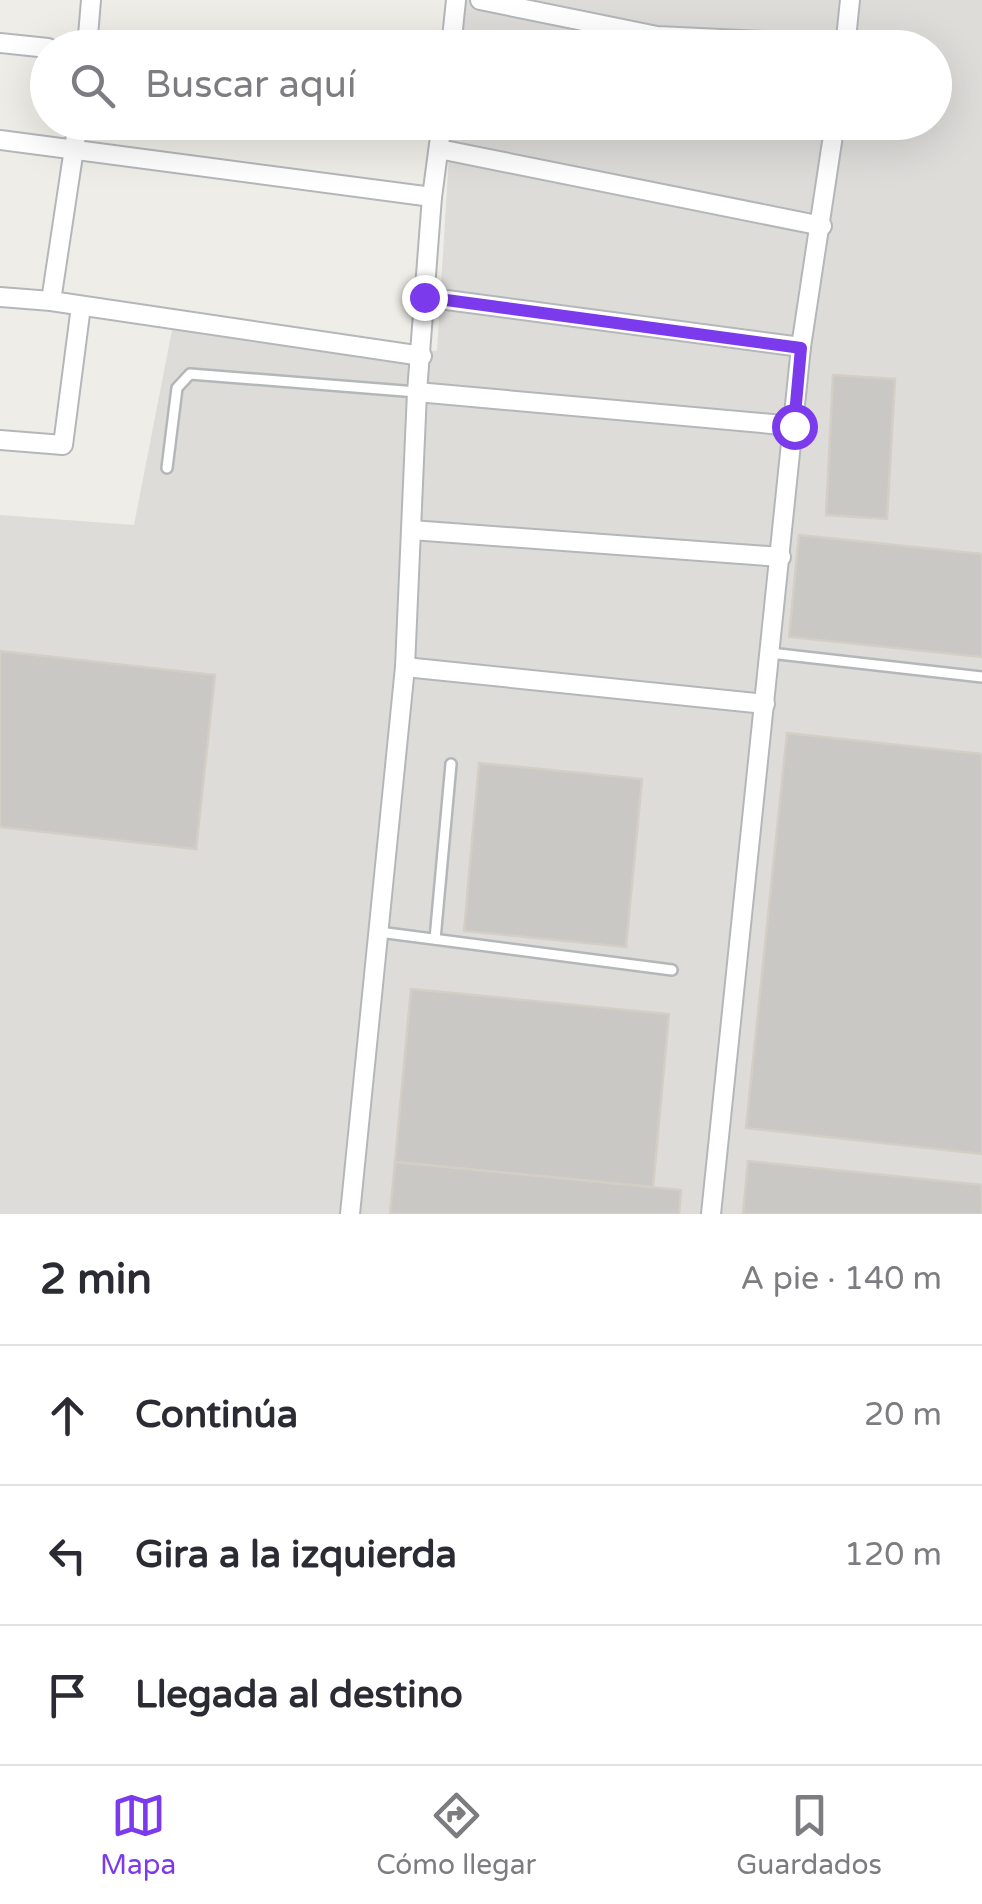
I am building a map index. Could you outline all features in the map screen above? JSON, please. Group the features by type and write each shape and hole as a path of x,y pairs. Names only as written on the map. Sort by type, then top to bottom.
{"street":[{"path":"88,30 91,0"},
{"path":"453,30 456,0"},
{"path":"480,0 628,30"},
{"path":"847,30 850,0"},
{"path":"0,43 30,46"},
{"path":"0,140 432,197"},
{"path":"51,301 75,140"},
{"path":"350,1214 406,666 417,392 440,140"},
{"path":"711,1214 801,348 833,140"},
{"path":"439,149 822,226"},
{"path":"0,297 51,301 422,356"},
{"path":"424,297 801,348"},
{"path":"0,440 63,446 81,306"},
{"path":"417,392 794,426"},
{"path":"411,530 781,557"},
{"path":"406,666 765,704"}],"lane":[{"path":"168,468 177,388 190,374 417,392"},
{"path":"770,653 982,677"},
{"path":"434,939 451,764"},
{"path":"378,932 672,970"}],"shaded area":[{"path":"459,0 982,0 982,1214 0,1214 0,515 134,525 173,325 437,351 450,140 952,140 952,30 457,30"}],"building":[{"path":"833,375 895,379 887,519 826,515"},
{"path":"799,535 982,554 982,657 789,637"},
{"path":"0,651 215,675 196,849 0,827"},
{"path":"787,733 982,754 982,1154 746,1128"},
{"path":"479,763 642,779 626,947 464,931"},
{"path":"411,989 669,1014 653,1187 395,1162"},
{"path":"748,1161 982,1185 982,1214 743,1214"},
{"path":"395,1162 681,1190 679,1214 390,1214"}],"route":[{"path":"424,297 801,348 794,426"}]}
